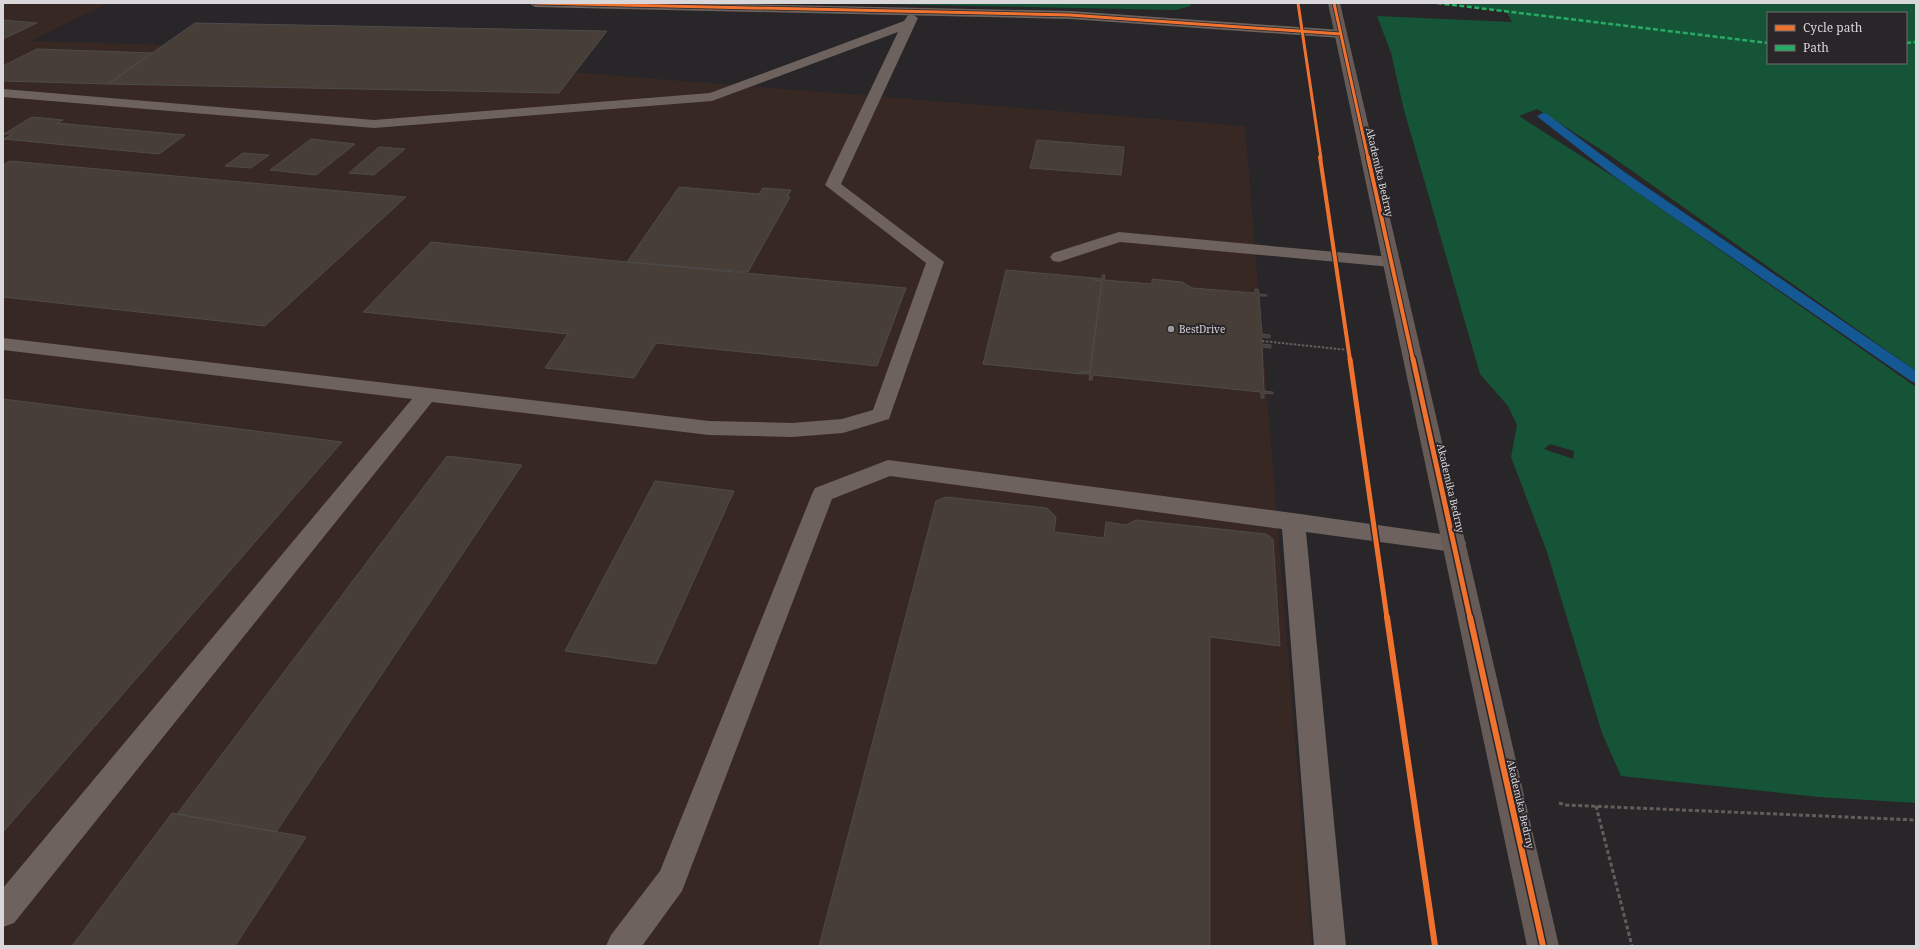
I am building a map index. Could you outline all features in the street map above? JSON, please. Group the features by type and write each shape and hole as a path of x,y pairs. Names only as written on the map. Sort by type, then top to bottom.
{"street":[{"path":"535,3 911,18 1078,15 1340,34"},
{"name":"Akademika Bedrny","path":"1334,3 1543,946"},
{"path":"3,93 382,123 712,97 911,18"},
{"path":"3,344 709,428 792,430 843,426 882,414 935,262 833,185 911,18"},
{"path":"1059,257 1119,236 1391,262"},
{"path":"3,912 427,394"},
{"path":"622,946 671,881 823,494 888,468 1454,543"},
{"path":"1293,521 1330,946"}],"path":[{"path":"1262,341 1348,350"},
{"path":"1347,342 1349,357"},
{"path":"1508,790 1566,805 1916,820"},
{"path":"1596,806 1632,946"}],"shaded area":[{"path":"3,3 108,3 31,41 272,48 1245,126 1312,946 3,946"}],"green space":[{"path":"828,3 1190,3 1191,6 1175,10"},
{"path":"1453,3 1916,3 1916,371 1608,154 1537,109 1519,116 1634,190 1916,387 1916,803 1819,797 1621,776 1602,733 1547,552 1511,457 1517,425 1508,406 1480,374 1404,110 1391,53 1377,16 1512,22 1507,12","holes":["1550,444 1574,451 1573,459 1544,449"]}],"building":[{"path":"3,20 37,23 3,39"},
{"path":"195,23 607,31 559,93 108,84"},
{"path":"37,49 152,53 108,84 3,81 3,66"},
{"path":"32,117 63,120 57,123 185,135 159,154 4,139 12,134 4,134"},
{"path":"311,139 355,144 316,175 270,170"},
{"path":"1037,140 1124,147 1121,175 1030,168"},
{"path":"379,147 405,149 374,175 349,173"},
{"path":"243,153 269,155 251,168 225,166"},
{"path":"10,161 406,197 265,326 3,297 3,165"},
{"path":"679,187 759,194 763,188 791,190 787,197 790,197 748,272 627,262"},
{"path":"431,242 906,288 877,366 656,343 634,378 545,368 568,334 363,312"},
{"path":"1006,270 1094,278 1094,280 1102,281 1090,372 1081,372 1081,374 983,364"},
{"path":"1102,275 1105,275 1104,280 1152,284 1152,279 1182,282 1192,288 1255,293 1255,289 1258,289 1259,294 1267,295 1259,296 1262,334 1270,335 1270,338 1261,337 1262,344 1271,345 1271,348 1262,347 1264,391 1273,392 1273,394 1264,393 1264,398 1261,398 1261,392 1093,375 1092,380 1089,380 1090,374 1081,374 1081,372 1090,372 1102,281 1094,280 1094,278 1102,279"},
{"path":"3,399 342,442 3,832"},
{"path":"447,456 522,465 276,832 177,814"},
{"path":"655,481 734,491 656,664 565,651"},
{"path":"946,497 1047,508 1056,517 1054,532 1104,538 1106,522 1126,525 1136,520 1266,534 1273,539 1280,646 1210,637 1210,946 819,946 936,501"},
{"path":"172,813 306,837 235,946 72,946"}],"waterway":[{"path":"1543,116 1619,174 1916,378"}],"marked path":[{"path":"1437,3 1740,41 1767,43"},
{"path":"1907,43 1916,42"}],"cycle path":[{"path":"535,3 1070,15 1341,34"},
{"path":"1298,3 1435,946"},
{"path":"1334,3 1543,946"}],"place":[{"name":"BestDrive","path":"1171,329"}]}
